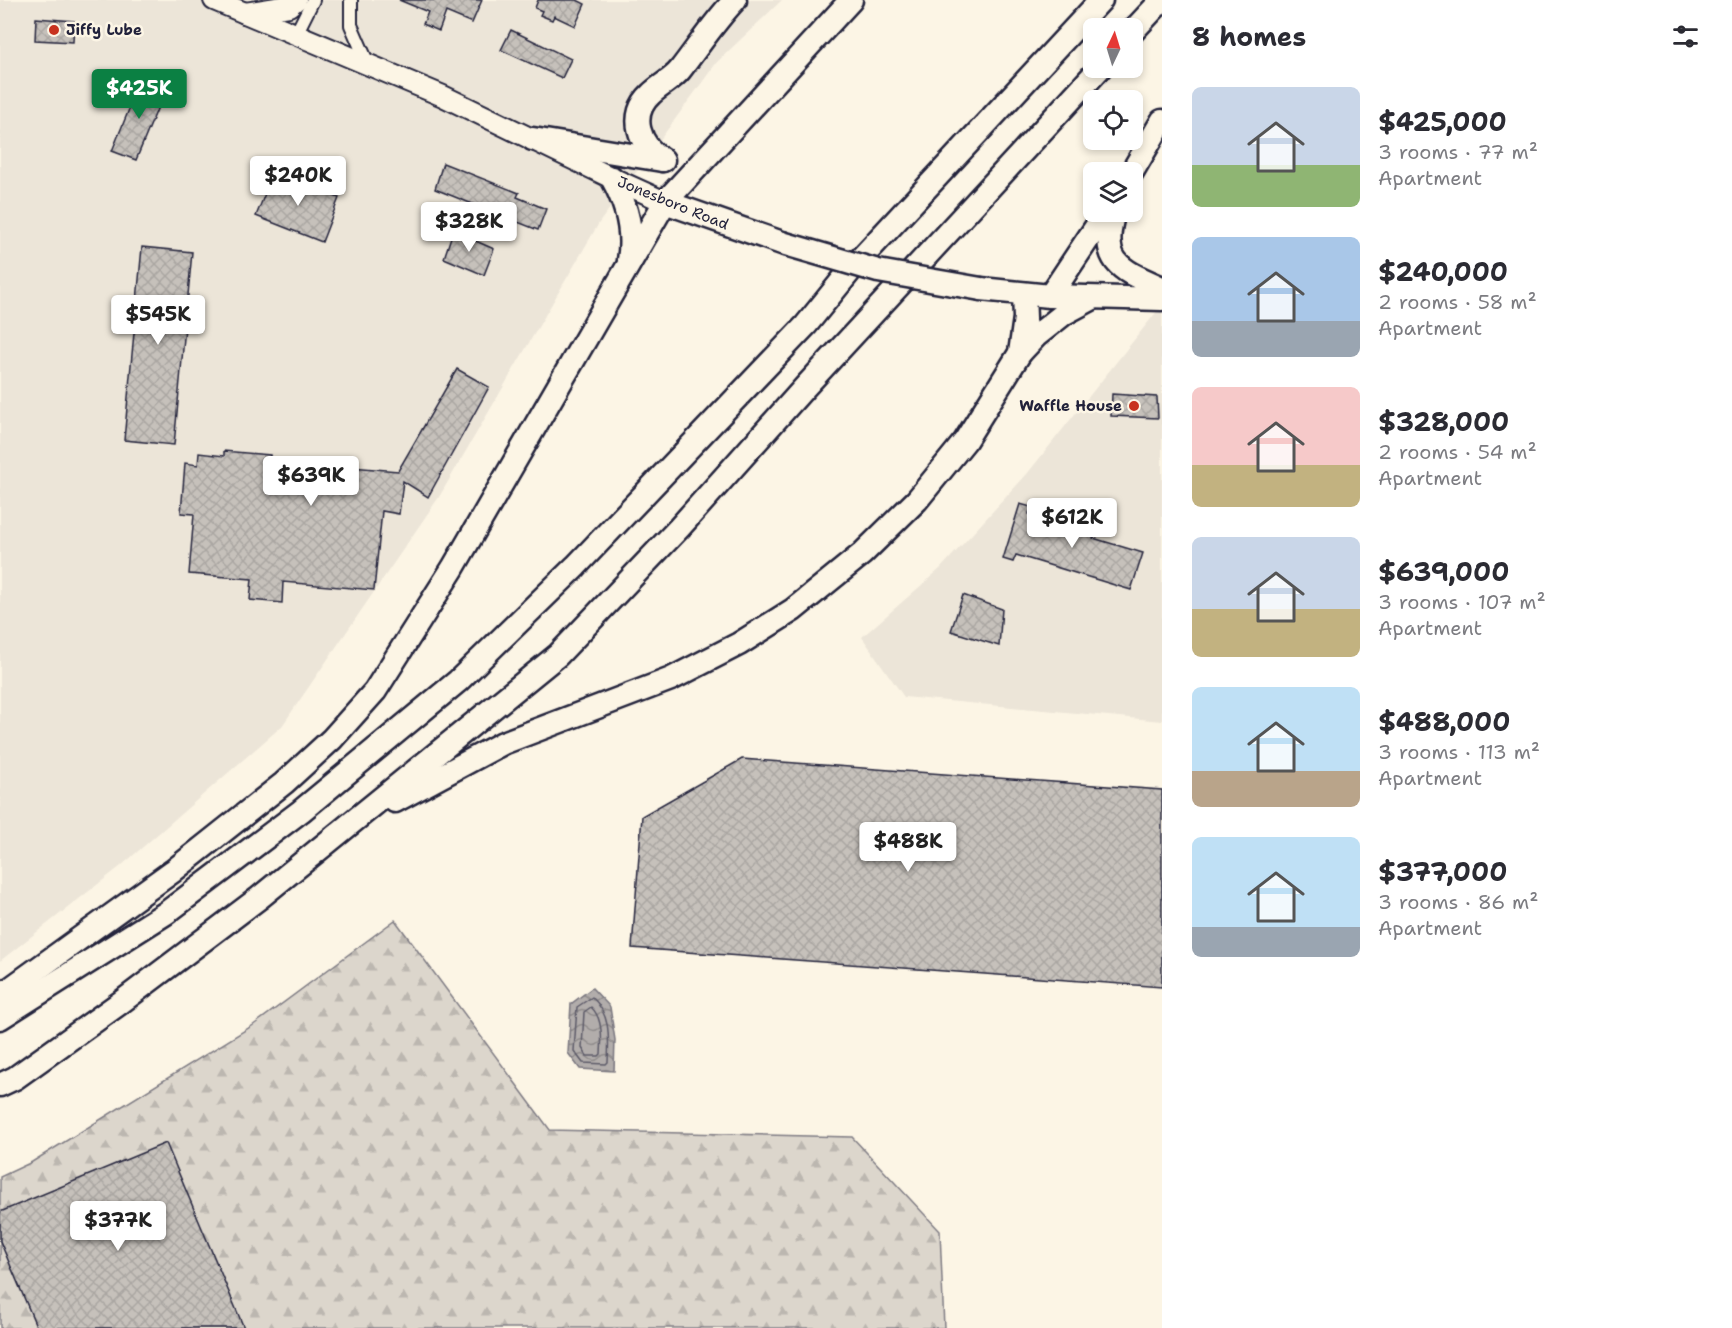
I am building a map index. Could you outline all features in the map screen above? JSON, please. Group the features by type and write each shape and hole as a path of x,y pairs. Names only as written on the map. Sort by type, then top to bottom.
{"highway":[{"path":"663,160 649,150 640,136 638,119 642,105 651,93 677,74 735,0"},
{"path":"0,996 173,871 284,783 332,739 375,691 453,568 665,202 851,0"},
{"path":"0,1018 166,913 301,811 458,681 576,566 806,325 854,266 1101,0"},
{"path":"1143,20 1162,0"},
{"path":"0,1085 15,1078 129,996 259,898 558,654 679,528 797,395 1091,78"},
{"path":"1138,162 1162,121"},
{"path":"533,139 663,160 693,160 710,152"},
{"path":"612,178 626,210 632,234 628,265"},
{"name":"Jonesboro Road","path":"665,202 782,243 878,271 1024,294 1162,299"},
{"path":"1050,296 1099,222"},
{"path":"1113,222 1110,242 1115,261 1127,272 1162,288"},
{"path":"1020,353 1025,318 1024,294"},
{"path":"351,824 503,743 671,679 739,644 793,610 862,554 917,500 965,441 1020,353 1036,336 1065,313 1093,298"}],"main road":[{"name":"Jonesboro Road","path":"214,0 443,96 665,202"},
{"path":"245,13 289,6 296,0"}],"street":[{"path":"296,34 313,0"},
{"path":"351,0 351,25 368,64"}],"shaded area":[{"path":"0,0 782,0 717,62 599,223 439,497 282,726 121,866 0,961"},
{"path":"1162,305 1162,721 904,697 862,637 940,569 1027,474"}],"green space":[{"path":"395,920 550,1130 852,1137 940,1231 944,1328 0,1328 0,1177 32,1162 252,1026"}],"water":[{"path":"592,988 610,1007 615,1040 614,1071 580,1069 568,1053 571,1004"}],"building":[{"path":"399,0 482,0 472,23 446,12 439,31 423,24 428,12"},
{"path":"538,0 577,0 585,4 575,26 554,16 552,20 540,15 542,11 535,8"},
{"name":"Jiffy Lube","path":"36,18 74,21 73,42 35,40"},
{"path":"511,30 571,59 562,78 501,50"},
{"path":"141,80 165,90 136,160 112,151"},
{"path":"443,163 519,193 517,197 546,209 538,230 487,210 484,218 472,213 475,205 435,189"},
{"path":"274,171 339,198 322,242 256,216"},
{"path":"453,231 494,249 484,275 444,258"},
{"path":"142,247 192,252 174,445 124,440"},
{"path":"457,369 489,387 428,497 403,481 399,514 382,511 374,590 283,582 282,603 250,600 252,579 189,574 194,514 181,513 185,463 198,465 199,453 224,456 224,451 270,455 270,460 398,471"},
{"name":"Waffle House","path":"1112,394 1157,397 1158,418 1111,416"},
{"path":"1020,504 1031,507 1029,514 1077,528 1079,519 1097,525 1093,538 1143,553 1131,590 1016,555 1013,562 1003,559"},
{"path":"963,595 1002,609 999,646 951,631"},
{"path":"742,759 1162,790 1162,987 632,948 642,816"},
{"path":"166,1143 244,1328 37,1328 0,1241 0,1212"}],"place":[{"name":"Jiffy Lube","path":"54,30"},
{"name":"Waffle House","path":"1134,406"}]}
